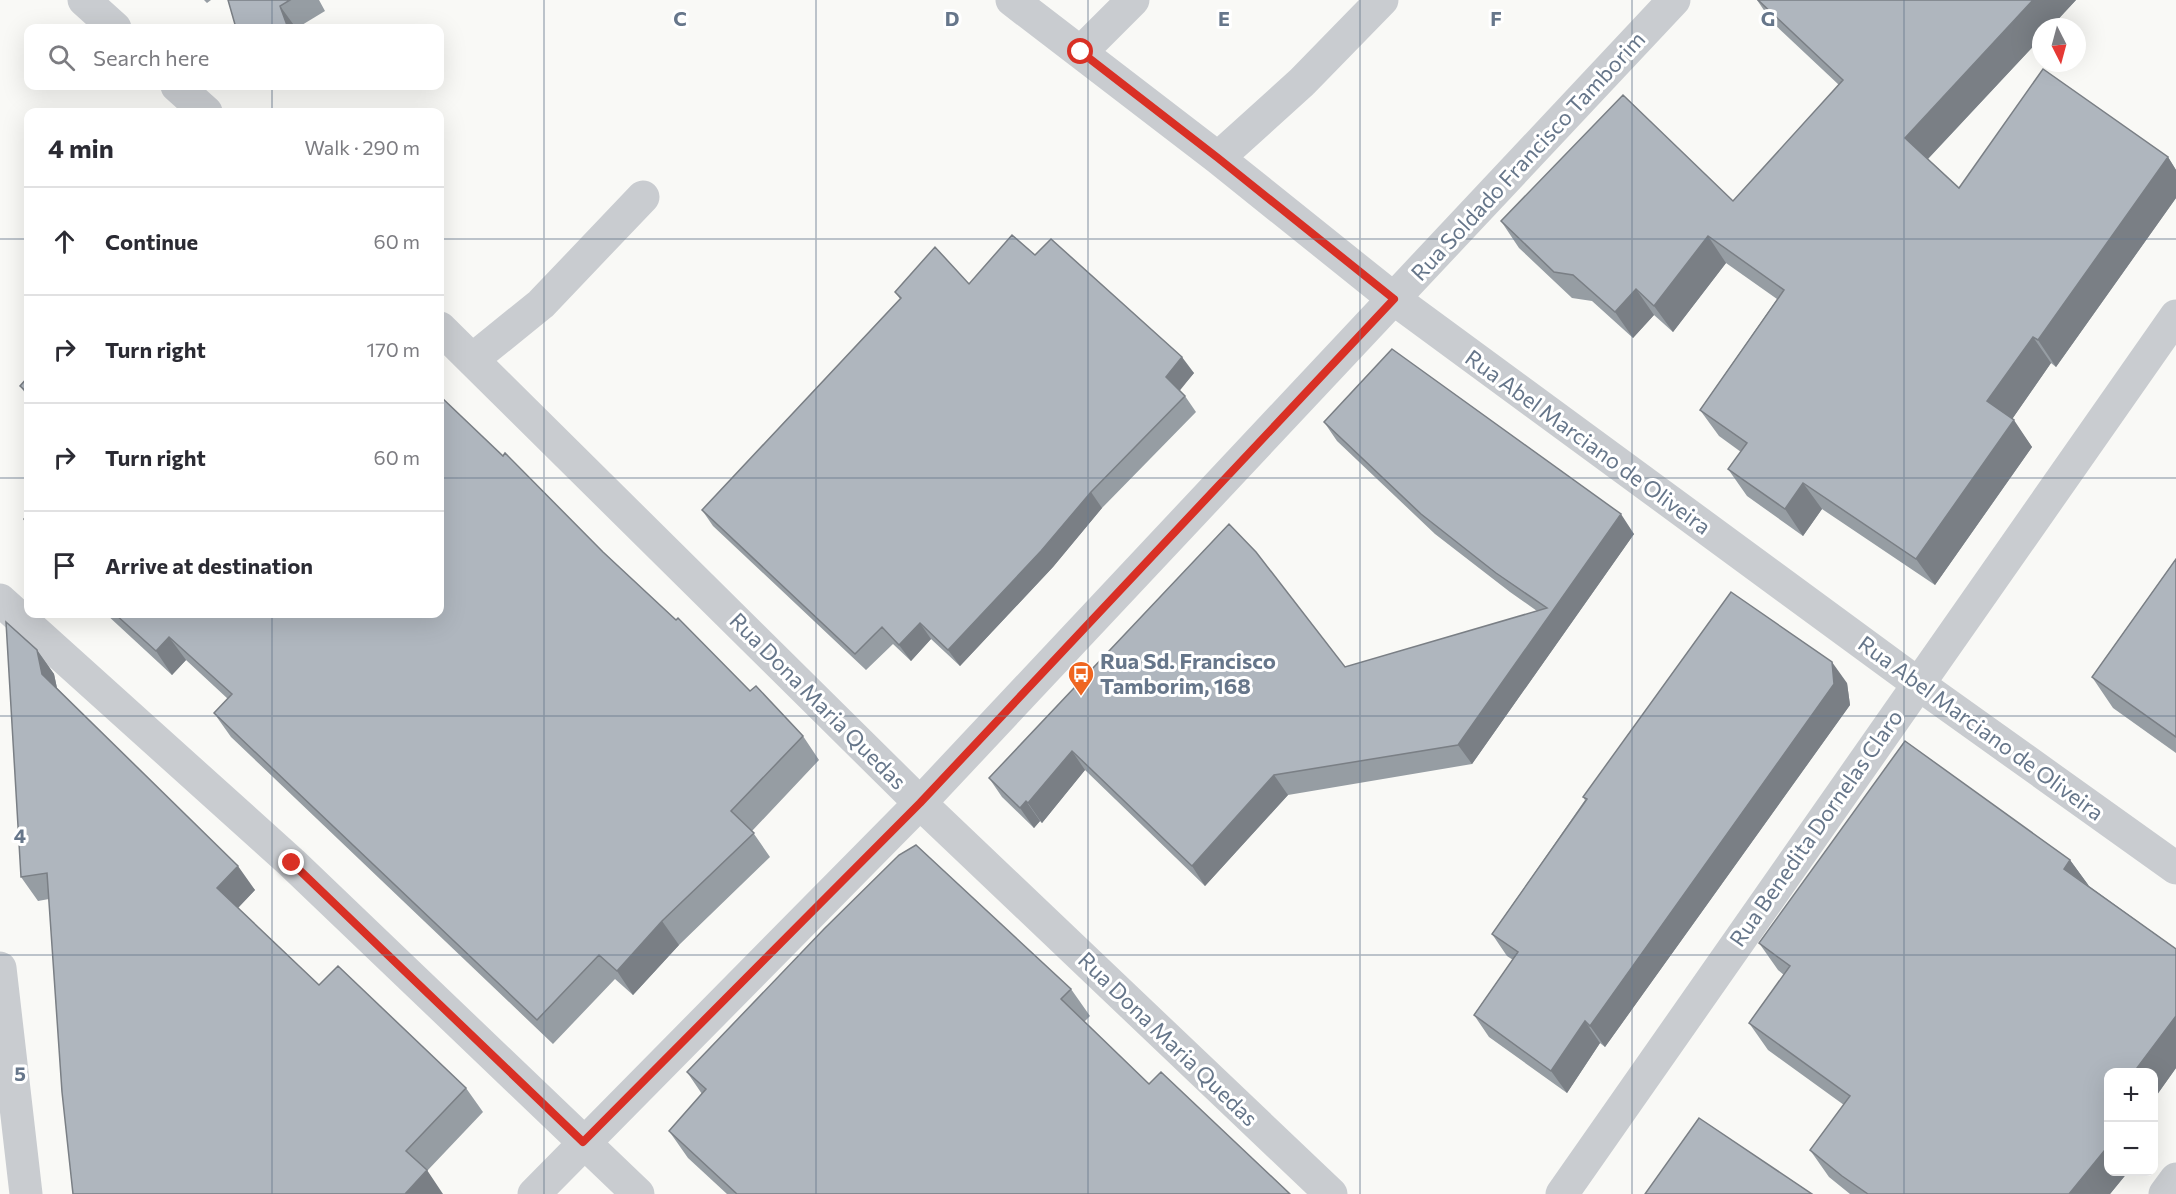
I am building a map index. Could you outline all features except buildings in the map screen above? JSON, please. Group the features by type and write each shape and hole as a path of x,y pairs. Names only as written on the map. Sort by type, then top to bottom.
{"street":[{"path":"84,0 111,24"},
{"name":"Rua Abel Marciano de Oliveira","path":"1012,0 1218,158 1394,299 1917,683 2176,868"},
{"path":"1081,52 1133,0"},
{"path":"1218,158 1302,82 1382,0"},
{"name":"Rua Soldado Francisco Tamborim","path":"534,1194 920,803 1674,0"},
{"path":"181,90 202,108"},
{"path":"473,359 541,304 644,197"},
{"name":"Rua Benedita Dornelas Claro","path":"1562,1194 1917,683 2176,316"},
{"name":"Rua Dona Maria Quedas","path":"444,332 920,803 1330,1194"},
{"path":"0,600 292,863 638,1194"},
{"path":"0,968 26,1194"},
{"path":"2165,1194 2176,1179"}],"place":[{"name":"Rua Sd. Francisco Tamborim, 168","path":"1081,697"}],"route":[{"path":"292,863 583,1142 920,803 1394,299 1081,52"}]}
